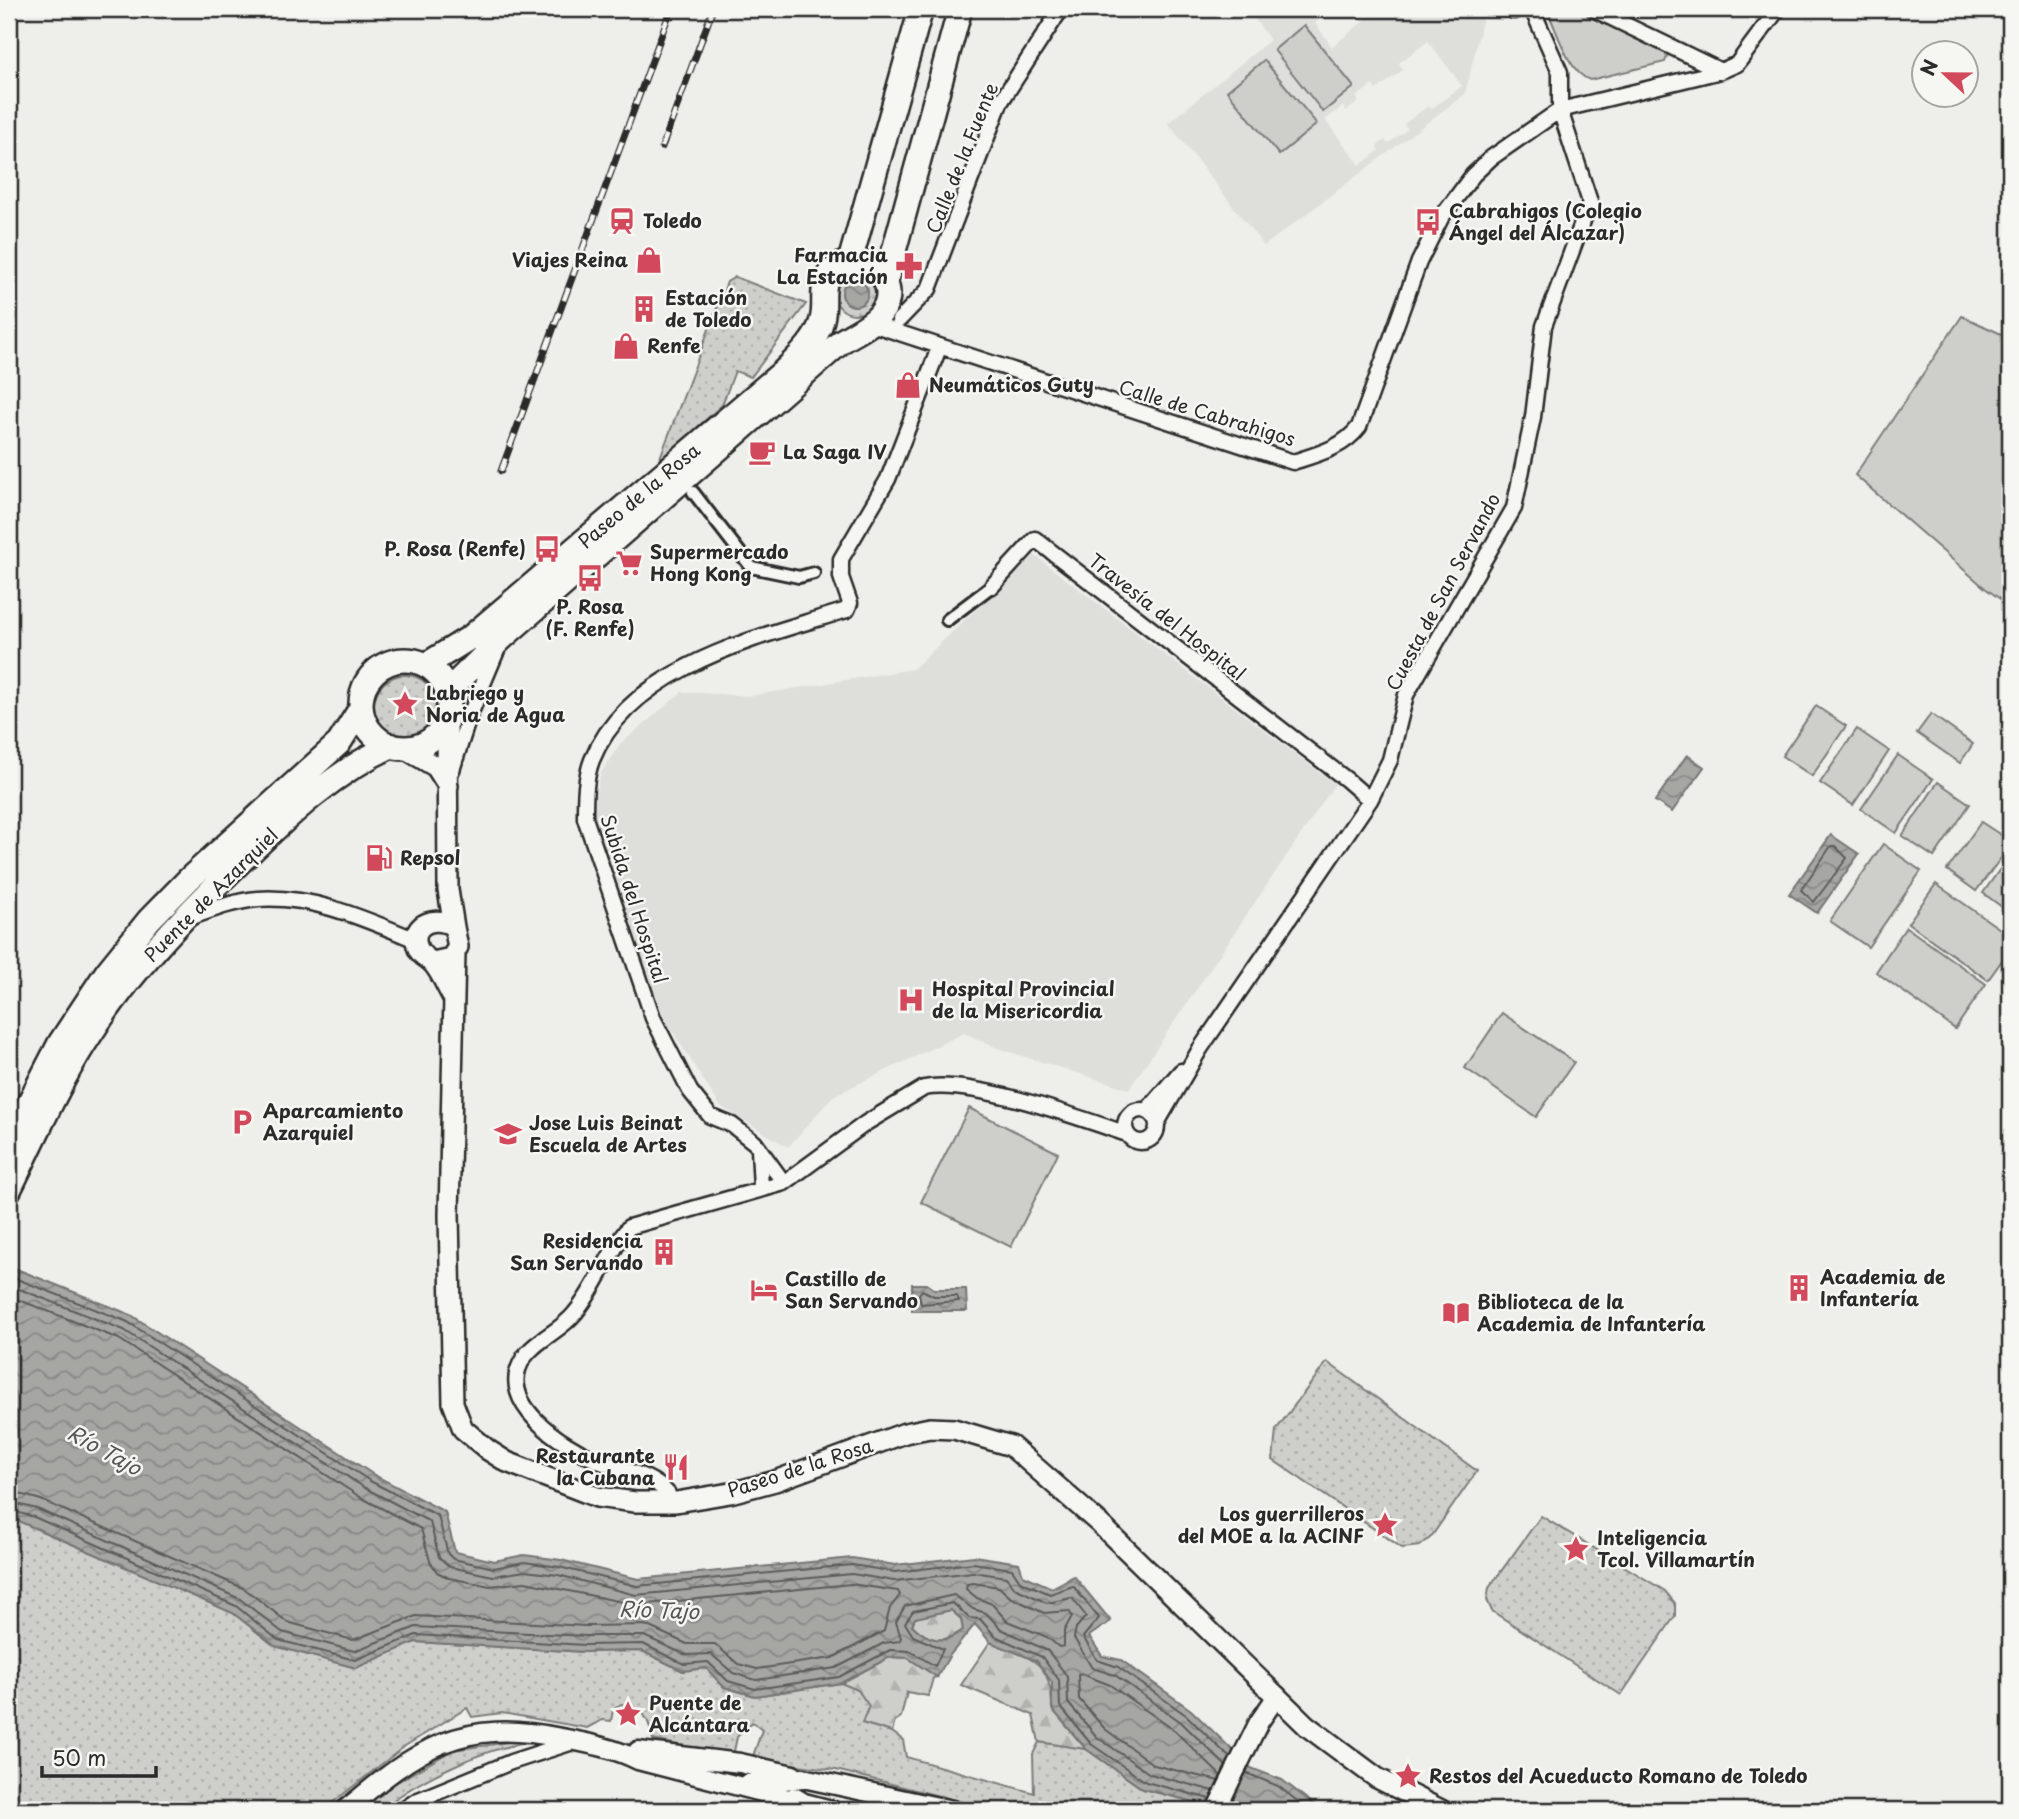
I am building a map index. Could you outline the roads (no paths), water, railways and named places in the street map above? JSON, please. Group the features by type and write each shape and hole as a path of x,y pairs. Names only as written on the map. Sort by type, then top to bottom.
{"main road":[{"path":"886,280 871,264 850,261 921,9"},
{"path":"825,304 836,320 854,326 879,319 888,289 886,280 960,9"},
{"name":"Paseo de la Rosa","path":"426,665 471,637 784,371 813,339 822,321 825,304 823,294 827,279 833,270 850,261"},
{"name":"Paseo de la Rosa","path":"879,319 502,638 456,684 448,708 448,890 459,940 455,954 452,996 449,1215 453,1403 457,1417 475,1440 507,1462 597,1497 668,1502 717,1496 775,1481 905,1433 942,1429 983,1436 1011,1446 1034,1463 1307,1726 1363,1769 1441,1810"},
{"path":"398,747 431,739 448,708 441,680 426,665 412,660 385,664 366,682 361,708 370,731 398,747 436,767 450,784"},
{"name":"Puente de Azarquiel","path":"9,1142 66,1034 107,972 149,920 189,879 339,743 361,708"},
{"name":"Puente de Azarquiel","path":"13,1183 83,1045 139,967 181,920 316,794 356,762 398,747"},
{"path":"416,940 448,890"},
{"path":"427,922 442,920 454,927"},
{"name":"Paseo de la Rosa","path":"416,940 420,954 433,962 452,996"},
{"path":"433,962 445,961 455,954"}],"street":[{"name":"Calle de la Fuente","path":"879,319 929,289 1000,103 1060,9"},
{"name":"Cuesta de San Servando","path":"1200,1049 1370,800 1390,760 1406,695 1514,508 1533,417 1544,326 1590,202 1560,110 1560,72 1532,9"},
{"path":"1593,9 1721,71"},
{"path":"1560,110 1721,71 1737,64 1778,9"},
{"name":"Calle de Cabrahigos","path":"879,319 939,348 1293,462 1323,452 1349,439 1359,427 1419,262 1441,218 1482,166 1560,110"},
{"path":"879,319 925,342"},
{"name":"Subida del Hospital","path":"759,1149 732,1125 710,1116 690,1091 653,1018 585,818 585,789 592,759 617,721 646,693 681,668 847,610 849,603 841,577 842,559 888,479 939,348"},
{"path":"692,492 751,567 799,577 814,573"},
{"name":"Travesía del Hospital","path":"947,620 992,586 1035,539 1370,800"},
{"name":"Paseo de la Rosa","path":"450,784 469,717 502,638"},
{"path":"181,920 223,905 259,899 289,901 323,906 416,940"},
{"path":"668,1502 662,1487 594,1459 568,1444 526,1411 517,1393 516,1375 523,1359 574,1315 629,1227 784,1183 866,1123 924,1088 935,1086 948,1084 977,1090 1090,1121 1142,1142 1154,1135 1157,1124 1200,1049"},
{"path":"1147,1110 1200,1049"},
{"path":"1090,1121 1126,1118 1139,1109 1147,1110 1157,1124"},
{"path":"1126,1118 1127,1134"},
{"path":"759,1149 761,1188"},
{"path":"759,1149 784,1183"},
{"path":"1216,1810 1259,1722 1277,1696"},
{"path":"345,1810 414,1756 449,1740 503,1730 576,1741 621,1752 740,1763 952,1810"},
{"path":"403,1810 416,1801 510,1762 576,1741"},
{"path":"621,1752 638,1760 831,1810"},
{"path":"740,1763 804,1804"},
{"path":"733,1785 803,1778"}],"water":[{"path":"855,280 864,284 868,293 864,302 855,306 846,302 842,293 846,284"},
{"path":"1687,755 1704,767 1672,812 1655,801"},
{"path":"1831,835 1859,854 1817,913 1789,894"},
{"name":"Río Tajo","path":"9,1266 131,1315 374,1475 445,1512 455,1552 494,1561 524,1555 561,1560 638,1579 852,1558 895,1565 974,1556 1019,1563 1023,1575 1052,1588 1074,1576 1111,1621 1089,1636 1102,1656 1121,1660 1191,1710 1251,1768 1282,1780 1321,1810 1214,1810 1206,1805 1143,1789 1086,1749 1052,1709 1052,1683 1037,1661 990,1642 975,1624 950,1655 937,1677 908,1658 890,1657 841,1683 755,1696 724,1687 706,1668 683,1671 642,1651 585,1652 415,1642 356,1668 275,1646 233,1613 9,1517","holes":["951,1610 961,1619 963,1630 943,1639 931,1638 912,1625 915,1618"]},
{"path":"912,1284 927,1284 934,1289 966,1289 967,1311 912,1311"}],"railway":[{"path":"501,471 671,9"},
{"path":"662,147 713,9"}],"place":[{"name":"Toledo","path":"622,221"},
{"name":"Cabrahigos (Colegio Ángel del Álcazar)","path":"1428,222"},
{"name":"Viajes Reina","path":"649,260"},
{"name":"Farmacia La Estación","path":"909,266"},
{"name":"Estación de Toledo","path":"644,309"},
{"name":"Renfe","path":"626,346"},
{"name":"Neumáticos Guty","path":"908,385"},
{"name":"La Saga IV","path":"762,452"},
{"name":"P. Rosa (Renfe)","path":"547,549"},
{"name":"Supermercado Hong Kong","path":"629,563"},
{"name":"P. Rosa (F. Renfe)","path":"590,578"},
{"name":"Labriego y Noria de Agua","path":"405,704"},
{"name":"Repsol","path":"379,858"},
{"name":"Hospital Provincial de la Misericordia","path":"911,1000"},
{"name":"Aparcamiento Azarquiel","path":"242,1122"},
{"name":"Jose Luis Beinat Escuela de Artes","path":"508,1134"},
{"name":"Residencia San Servando","path":"664,1252"},
{"name":"Academia de Infantería","path":"1799,1288"},
{"name":"Castillo de San Servando","path":"764,1290"},
{"name":"Biblioteca de la Academia de Infantería","path":"1456,1313"},
{"name":"Restaurante la Cubana","path":"676,1467"},
{"name":"Los guerrilleros del MOE a la ACINF","path":"1385,1525"},
{"name":"Inteligencia Tcol. Villamartín","path":"1576,1549"},
{"name":"Puente de Alcántara","path":"628,1714"},
{"name":"Restos del Acueducto Romano de Toledo","path":"1408,1776"}]}
